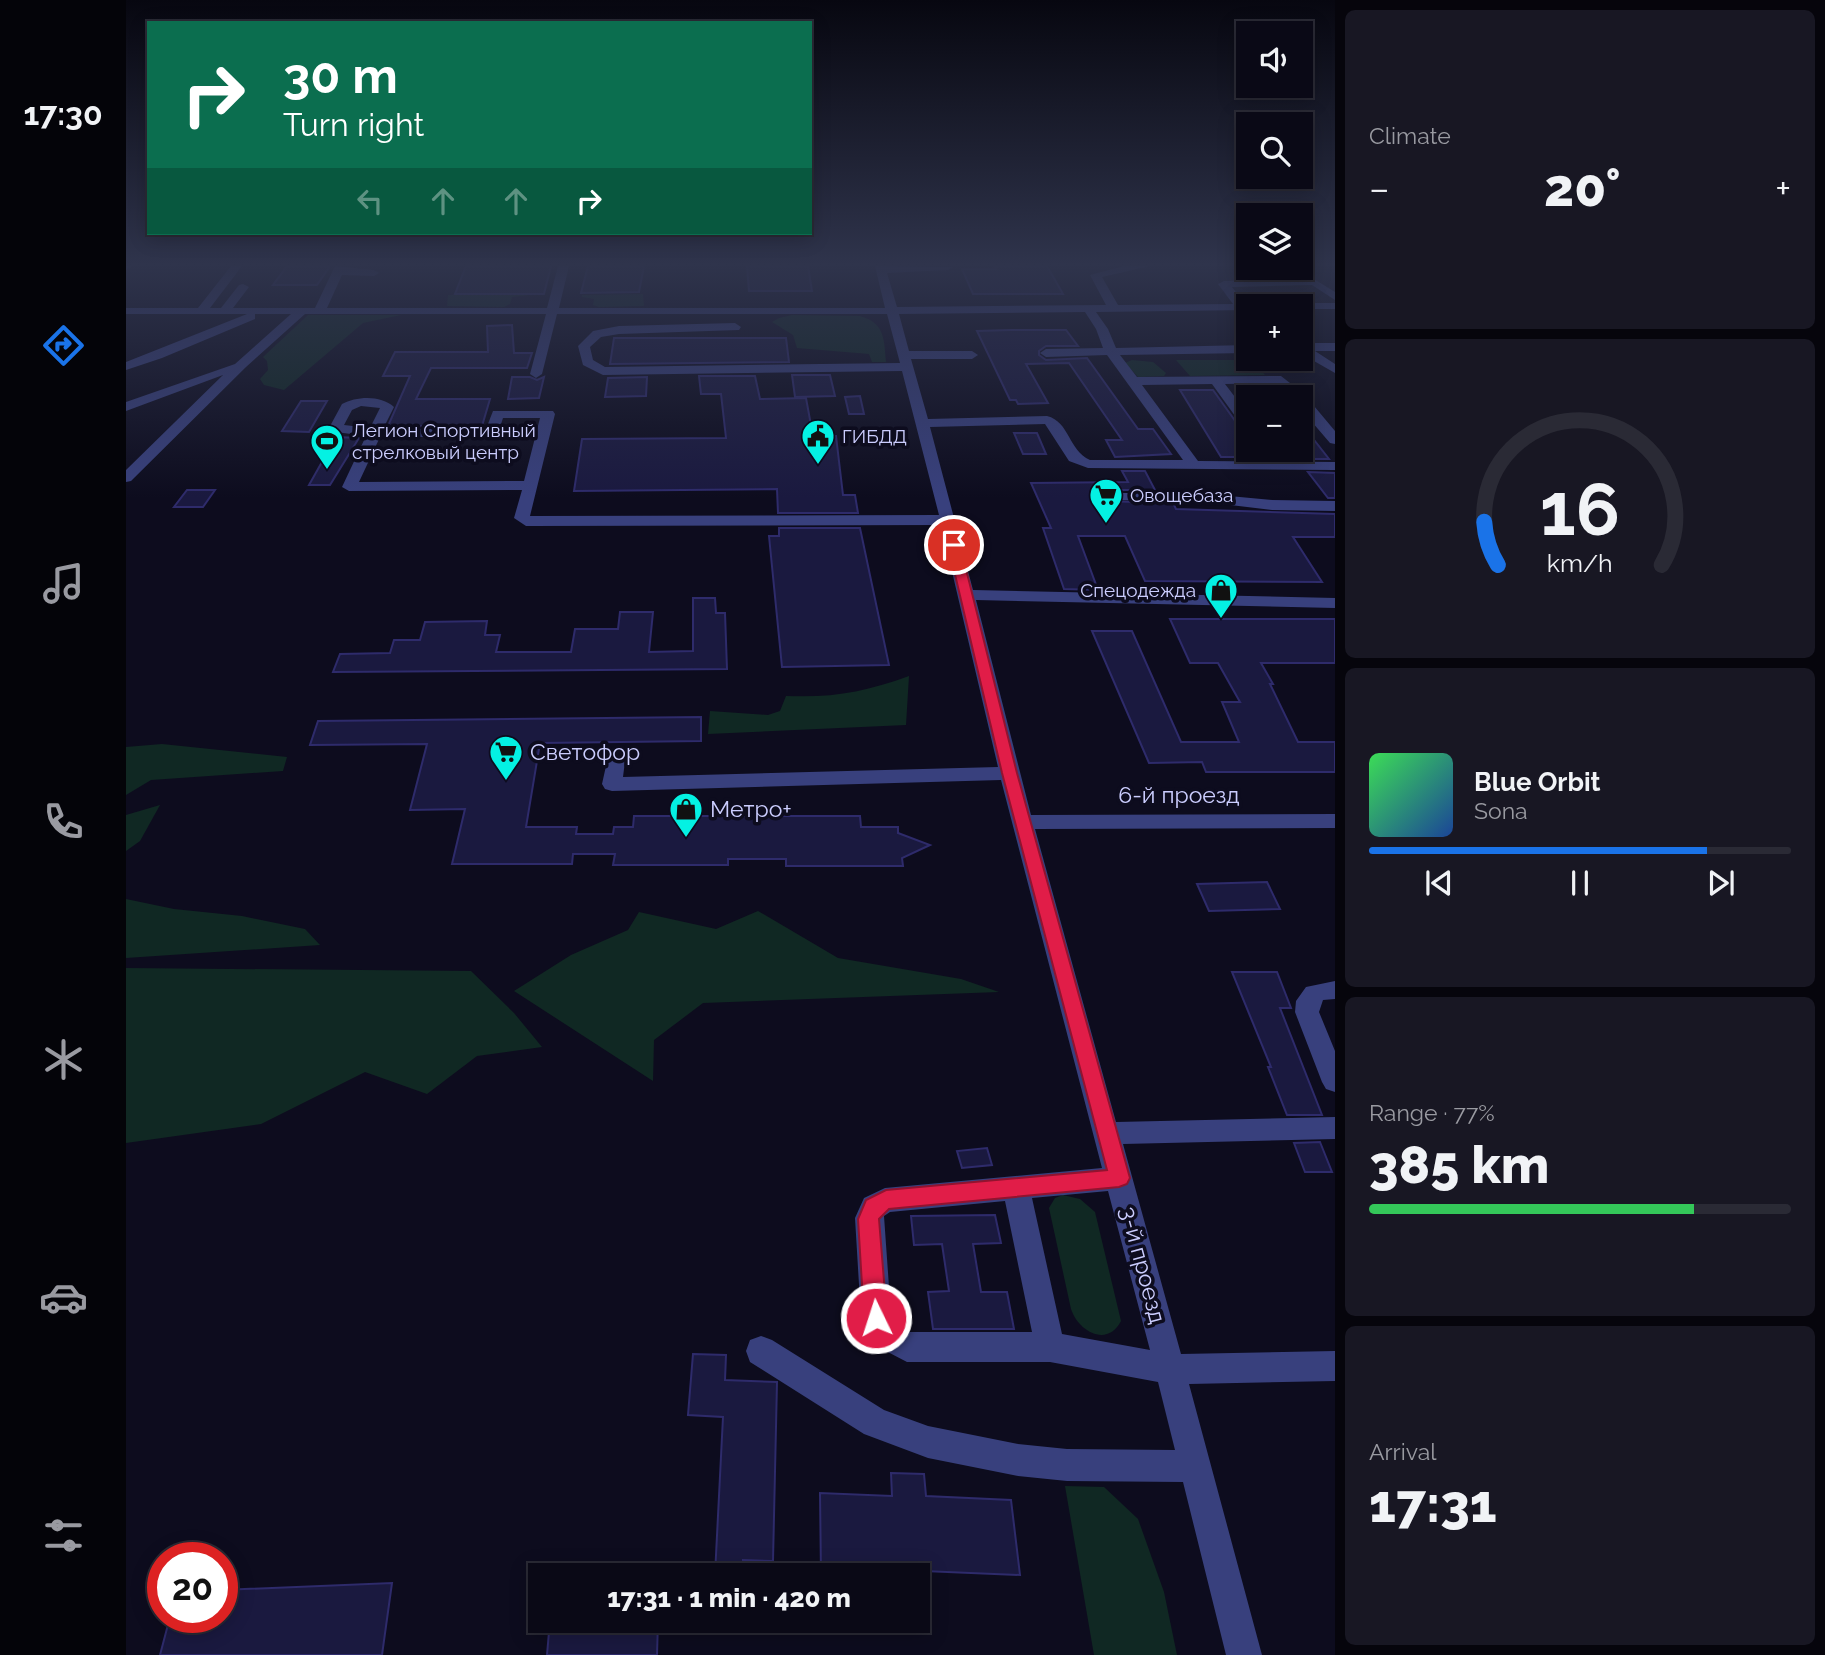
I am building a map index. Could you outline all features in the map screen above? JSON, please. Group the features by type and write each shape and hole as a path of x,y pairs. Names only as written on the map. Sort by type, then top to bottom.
{"street":[{"path":"126,366 186,343"},
{"path":"126,478 266,343"},
{"path":"536,374 544,343"},
{"path":"587,343 584,346 587,362 603,371 904,361 972,355"},
{"name":"3-й проезд","path":"900,343 948,520 1009,773 1170,1369 1244,1655"},
{"path":"1108,343 1111,352 1192,463"},
{"path":"1313,347 1335,347"},
{"path":"1045,353 1111,352 1173,365 1214,379 1271,374 1284,385"},
{"path":"1133,381 1173,365 1236,352"},
{"path":"1313,355 1335,369"},
{"path":"126,407 242,364"},
{"path":"1214,379 1236,408"},
{"path":"529,485 349,487 374,433 491,433 498,414 548,414 522,518 526,521 948,520"},
{"path":"1313,414 1335,440"},
{"path":"921,423 1047,420 1053,423 1074,458 1088,464 1192,463 1335,467"},
{"path":"1276,462 1279,466"},
{"path":"1109,497 1197,497 1272,505 1335,506"},
{"path":"967,595 1335,603"},
{"path":"615,761 612,784 1009,773"},
{"name":"6-й проезд","path":"1023,822 1335,821"},
{"path":"1335,990 1322,990 1311,994 1306,1002 1307,1012 1335,1082"},
{"path":"1107,1133 1335,1128"},
{"path":"1119,1178 886,1200 874,1207 869,1219 876,1318 888,1337 907,1347 1050,1347 1170,1369 1335,1366"},
{"path":"1016,1187 1050,1347"},
{"path":"761,1351 875,1423 928,1442 1018,1460 1067,1465 1195,1466"}],"green space":[{"path":"278,343 339,343 284,390 264,385 260,379 268,370 267,361 263,357"},
{"path":"796,343 884,343 886,362 872,362 869,354 797,348"},
{"path":"1132,360 1153,362 1166,373 1164,376 1138,377 1125,363"},
{"path":"1176,360 1236,360 1236,371 1262,371 1265,375 1190,376"},
{"path":"909,676 906,725 708,734 710,711 768,715 780,711 786,696 849,693"},
{"path":"162,744 287,757 283,771 151,780 126,795 126,747"},
{"path":"160,805 140,841 126,851 126,815"},
{"path":"126,899 174,909 242,916 305,929 320,945 126,958"},
{"path":"758,911 838,958 961,979 999,992 703,1003 654,1040 653,1081 514,991 571,955 628,930 639,912 716,929"},
{"path":"126,968 471,971 514,1013 542,1047 477,1056 427,1094 365,1072 261,1124 126,1143"},
{"path":"1063,1195 1080,1199 1095,1212 1121,1321 1108,1334 1101,1335 1086,1330 1071,1309 1049,1208 1055,1198"},
{"path":"1065,1486 1104,1487 1138,1519 1164,1592 1177,1655 1094,1655"}],"building":[{"path":"488,343 513,343 514,353 532,353 527,368 431,368 416,399 490,399 482,426 388,426 410,376 383,376 395,352 488,352"},
{"path":"613,343 787,343 789,362 610,364"},
{"path":"983,343 1076,343 1078,346 1046,346 1039,351 1039,355 1046,360 1087,358 1138,429 1153,429 1171,454 1115,457 1106,440 1122,440 1069,363 1026,364 1048,403 1018,404 1016,400 1010,400"},
{"path":"792,375 830,375 835,396 795,397"},
{"path":"699,376 755,376 760,399 806,398 813,436 836,436 843,495 855,495 858,513 778,513 777,489 574,491 582,439 726,438 721,394 701,394"},
{"path":"512,377 530,377 537,380 544,377 539,398 508,399"},
{"path":"647,377 646,396 605,397 608,378"},
{"path":"1180,390 1213,390 1236,422 1236,457 1221,457"},
{"path":"860,396 864,414 849,414 845,397"},
{"path":"301,401 327,401 309,432 282,431"},
{"path":"1014,433 1037,433 1046,454 1023,454"},
{"name":"Легион Спортивный стрелковый центр","path":"336,437 359,438 330,485 309,485"},
{"path":"1313,439 1329,459 1313,459"},
{"path":"1122,471 1145,471 1155,490 1109,490 1099,496 1102,501 1173,503 1176,509 1335,514 1335,537 1293,537 1322,582 1145,581 1125,536 1078,536 1098,590 1064,589 1043,528 1051,528 1031,483 1128,482"},
{"path":"1308,472 1335,473 1335,498 1328,498"},
{"path":"187,490 215,490 203,507 174,507"},
{"path":"779,528 860,528 889,665 782,667 769,536 779,536"},
{"path":"693,598 715,598 716,613 725,613 727,669 333,672 340,654 390,653 394,640 420,640 425,622 487,621 485,635 500,635 496,652 571,652 575,629 618,629 620,612 653,612 649,652 693,651"},
{"path":"1170,619 1335,619 1335,663 1261,663 1298,742 1335,742 1335,772 1206,772 1202,762 1149,763 1092,631 1132,631 1181,742 1239,742 1222,702 1240,702 1218,663 1190,663"},
{"path":"701,717 701,741 540,743 526,827 577,827 576,834 613,834 614,827 633,827 634,816 860,816 861,827 898,827 898,833 930,845 902,858 903,866 786,866 786,859 728,859 728,865 613,865 615,854 573,854 572,864 452,864 465,809 410,810 427,744 310,745 318,721"},
{"path":"1267,882 1280,909 1209,911 1197,884"},
{"path":"1232,972 1277,972 1291,1008 1280,1008 1322,1115 1287,1115 1268,1067 1271,1067"},
{"path":"1320,1142 1332,1172 1305,1172 1294,1143"},
{"path":"987,1148 992,1165 962,1168 957,1151"},
{"path":"995,1215 1001,1243 973,1244 981,1292 1007,1292 1014,1329 933,1329 928,1292 949,1291 942,1244 914,1245 911,1216"},
{"path":"693,1354 726,1355 725,1380 777,1382 773,1561 716,1563 723,1417 688,1415"},
{"path":"891,1473 924,1474 926,1496 1011,1500 1020,1575 930,1571 930,1563 821,1563 820,1493 892,1496"},
{"path":"392,1583 382,1655 160,1655 166,1633 238,1633 238,1589"},
{"path":"549,1633 658,1633 657,1655 547,1655"}],"place":[{"name":"ГИБДД","path":"818,466"},
{"name":"Легион Спортивный стрелковый центр","path":"327,471"},
{"name":"Овощебаза","path":"1106,525"},
{"name":"Спецодежда","path":"1221,620"},
{"name":"Светофор","path":"506,782"},
{"name":"Метро+","path":"686,839"}],"route":[{"path":"876,1318 869,1219 874,1207 886,1200 1119,1178 1009,773 954,545"}]}
